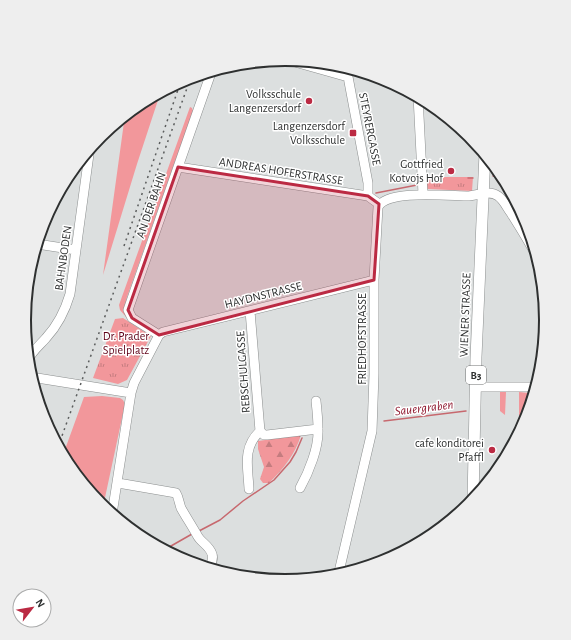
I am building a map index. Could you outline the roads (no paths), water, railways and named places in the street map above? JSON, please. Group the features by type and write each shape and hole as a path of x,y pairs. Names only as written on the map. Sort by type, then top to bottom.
{"main road":[{"name":"WIENER STRASSE","path":"473,492 485,162"}],"street":[{"path":"314,67 348,77"},
{"name":"STEYRERGASSE","path":"347,73 368,183 368,196"},
{"name":"AN DER BAHN","path":"159,335 132,318 128,310 209,77"},
{"path":"418,103 423,194"},
{"name":"BAHNBODEN","path":"33,353 54,329 64,312 70,294 88,159"},
{"name":"ANDREAS HOFERSTRASSE","path":"178,167 368,196 379,204"},
{"path":"379,204 388,199 423,194 467,196 493,193 501,198 525,236"},
{"name":"FRIEDHOFSTRASSE","path":"340,569 372,432 374,374 374,280 379,204"},
{"path":"43,245 76,250"},
{"name":"HAYDNSTRASSE","path":"159,335 162,332 374,280"},
{"name":"REBSCHULGASSE","path":"250,311 260,431"},
{"path":"113,507 131,393 134,383 159,335"},
{"path":"38,378 131,393"},
{"path":"476,387 531,387"},
{"path":"300,488 307,476 317,441 318,429 316,401"},
{"path":"249,489 247,458 248,448 252,439 260,431 264,435 267,435 318,429"},
{"path":"118,483 176,493 180,506 195,532 201,541 205,543 217,557 213,564"}],"waterway":[{"path":"468,178 473,178"},
{"path":"376,193 417,185"},
{"name":"Sauergraben","path":"384,421 466,411"},
{"path":"199,531 220,520 243,501 274,480 290,462 302,438"},
{"path":"170,546 192,534"}],"railway":[{"path":"61,439 188,85"},
{"path":"124,246 178,90"}],"place":[{"name":"Volksschule Langenzersdorf","path":"309,101"},
{"name":"Langenzersdorf Volksschule","path":"353,133"},
{"name":"Gottfried Kotvojs Hof","path":"451,171"},
{"name":"cafe konditorei Pfaffl","path":"492,450"}],"park label":[{"name":"Dr. Prader Spielplatz","path":"126,343"}]}
